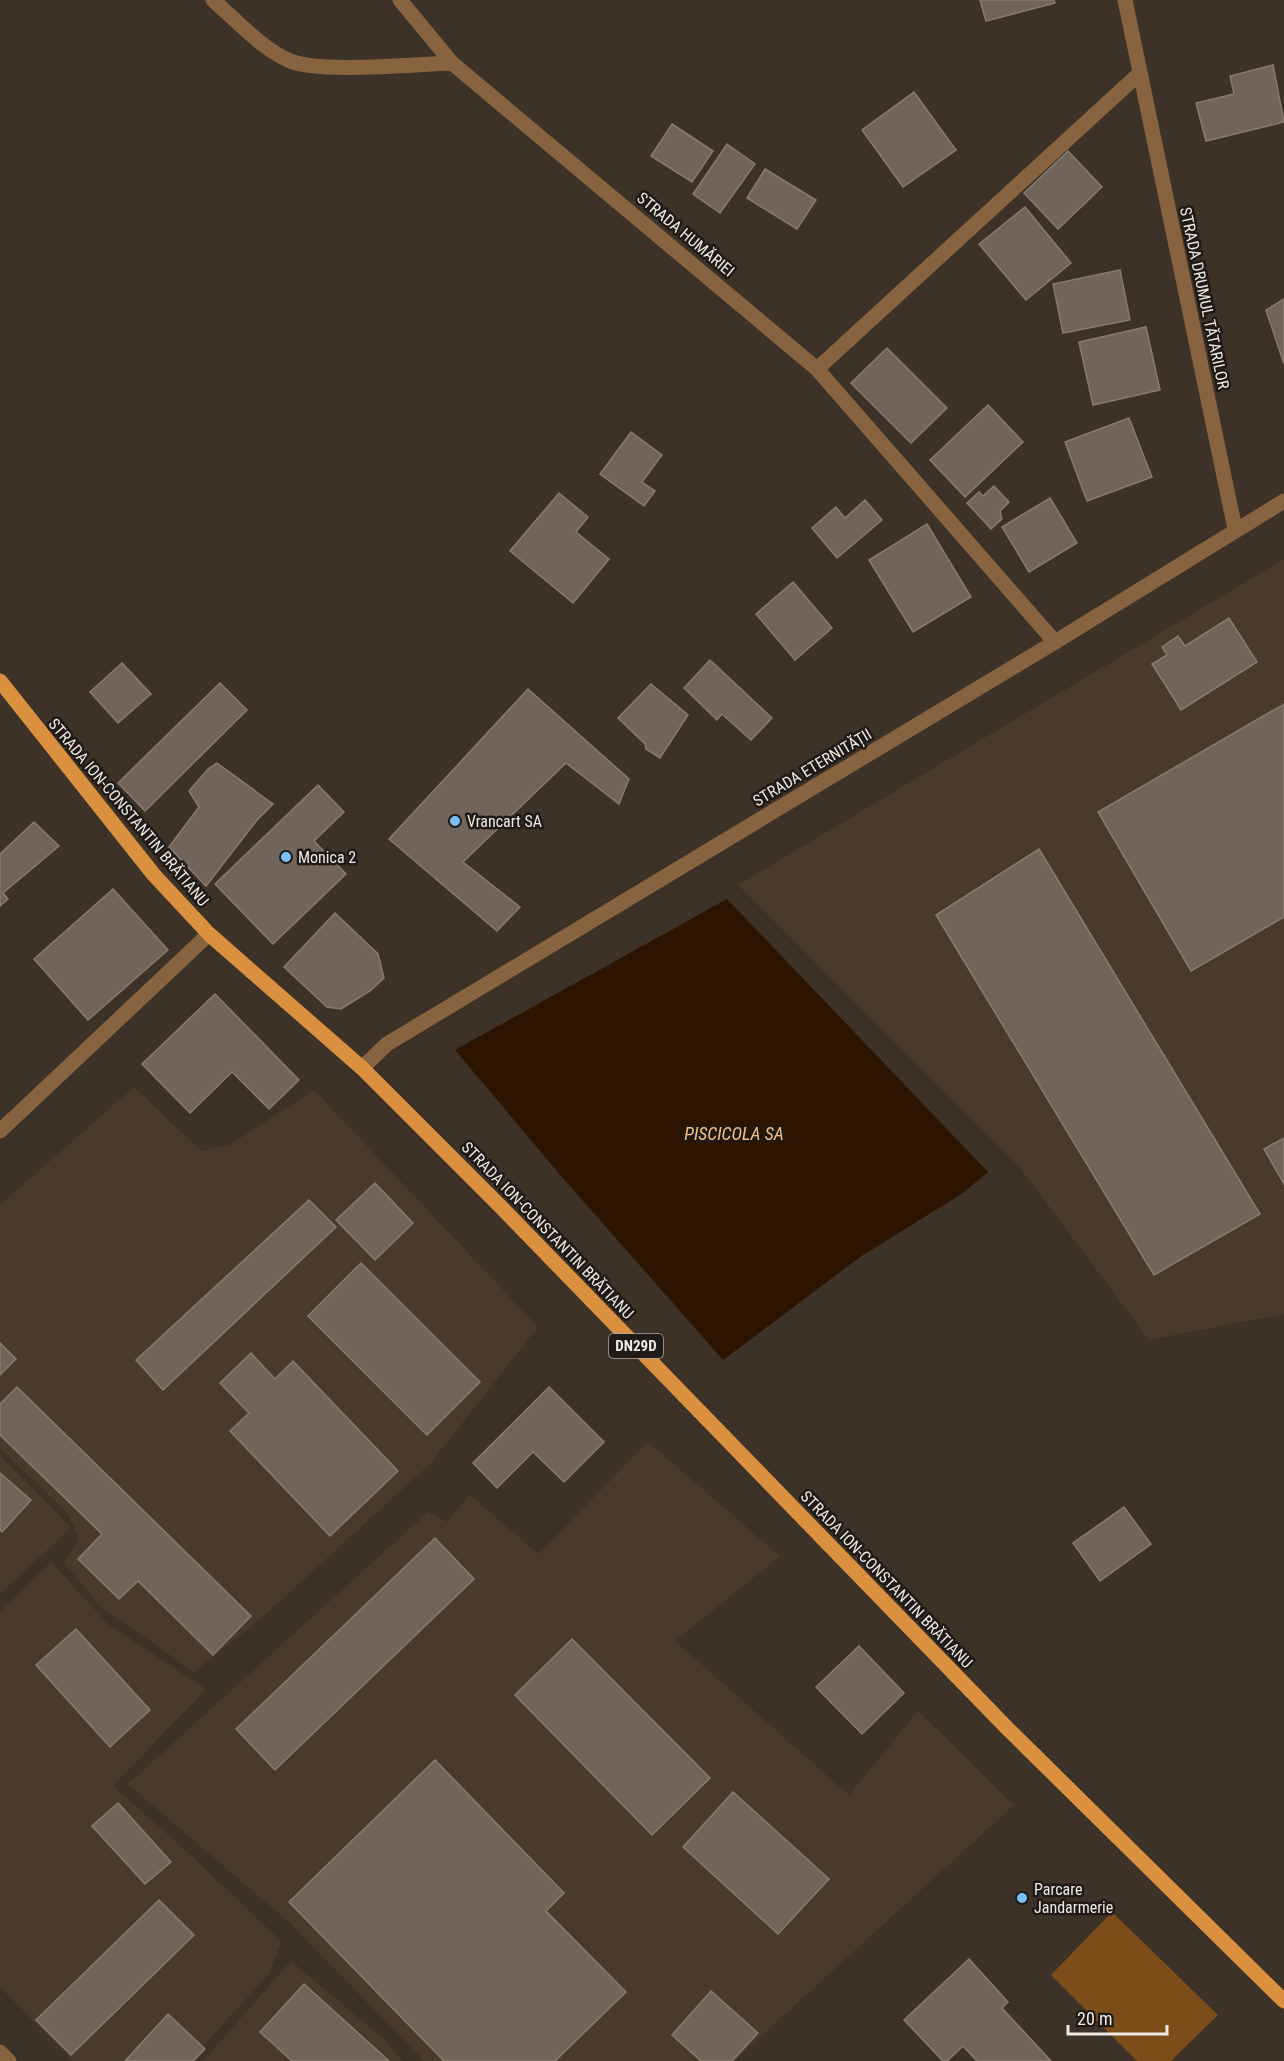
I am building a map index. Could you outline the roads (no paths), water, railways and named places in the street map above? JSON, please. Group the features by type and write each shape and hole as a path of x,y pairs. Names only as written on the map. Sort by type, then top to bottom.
{"main road":[{"name":"STRADA ION-CONSTANTIN BRĂTIANU","path":"0,681 154,875 209,934 362,1068 508,1214 1007,1728 1284,2001"}],"street":[{"path":"213,0 265,45 290,61 322,66 452,63"},
{"name":"STRADA HUMĂRIEI","path":"400,0 452,63 818,369 1055,642"},
{"name":"STRADA DRUMUL TĂTARILOR","path":"1125,0 1235,530"},
{"path":"818,369 1140,73"},
{"name":"STRADA ETERNITĂȚII","path":"362,1068 387,1044 1055,642 1284,501"},
{"path":"0,1131 209,934"},
{"path":"0,2052 9,2061"}],"water":[{"name":"PISCICOLA SA","path":"727,899 988,1172 963,1193 860,1257 723,1360 562,1177 455,1050"}],"place":[{"name":"Vrancart SA","path":"455,821"},
{"name":"Monica 2","path":"286,857"},
{"name":"Parcare Jandarmerie","path":"1022,1898"}]}
